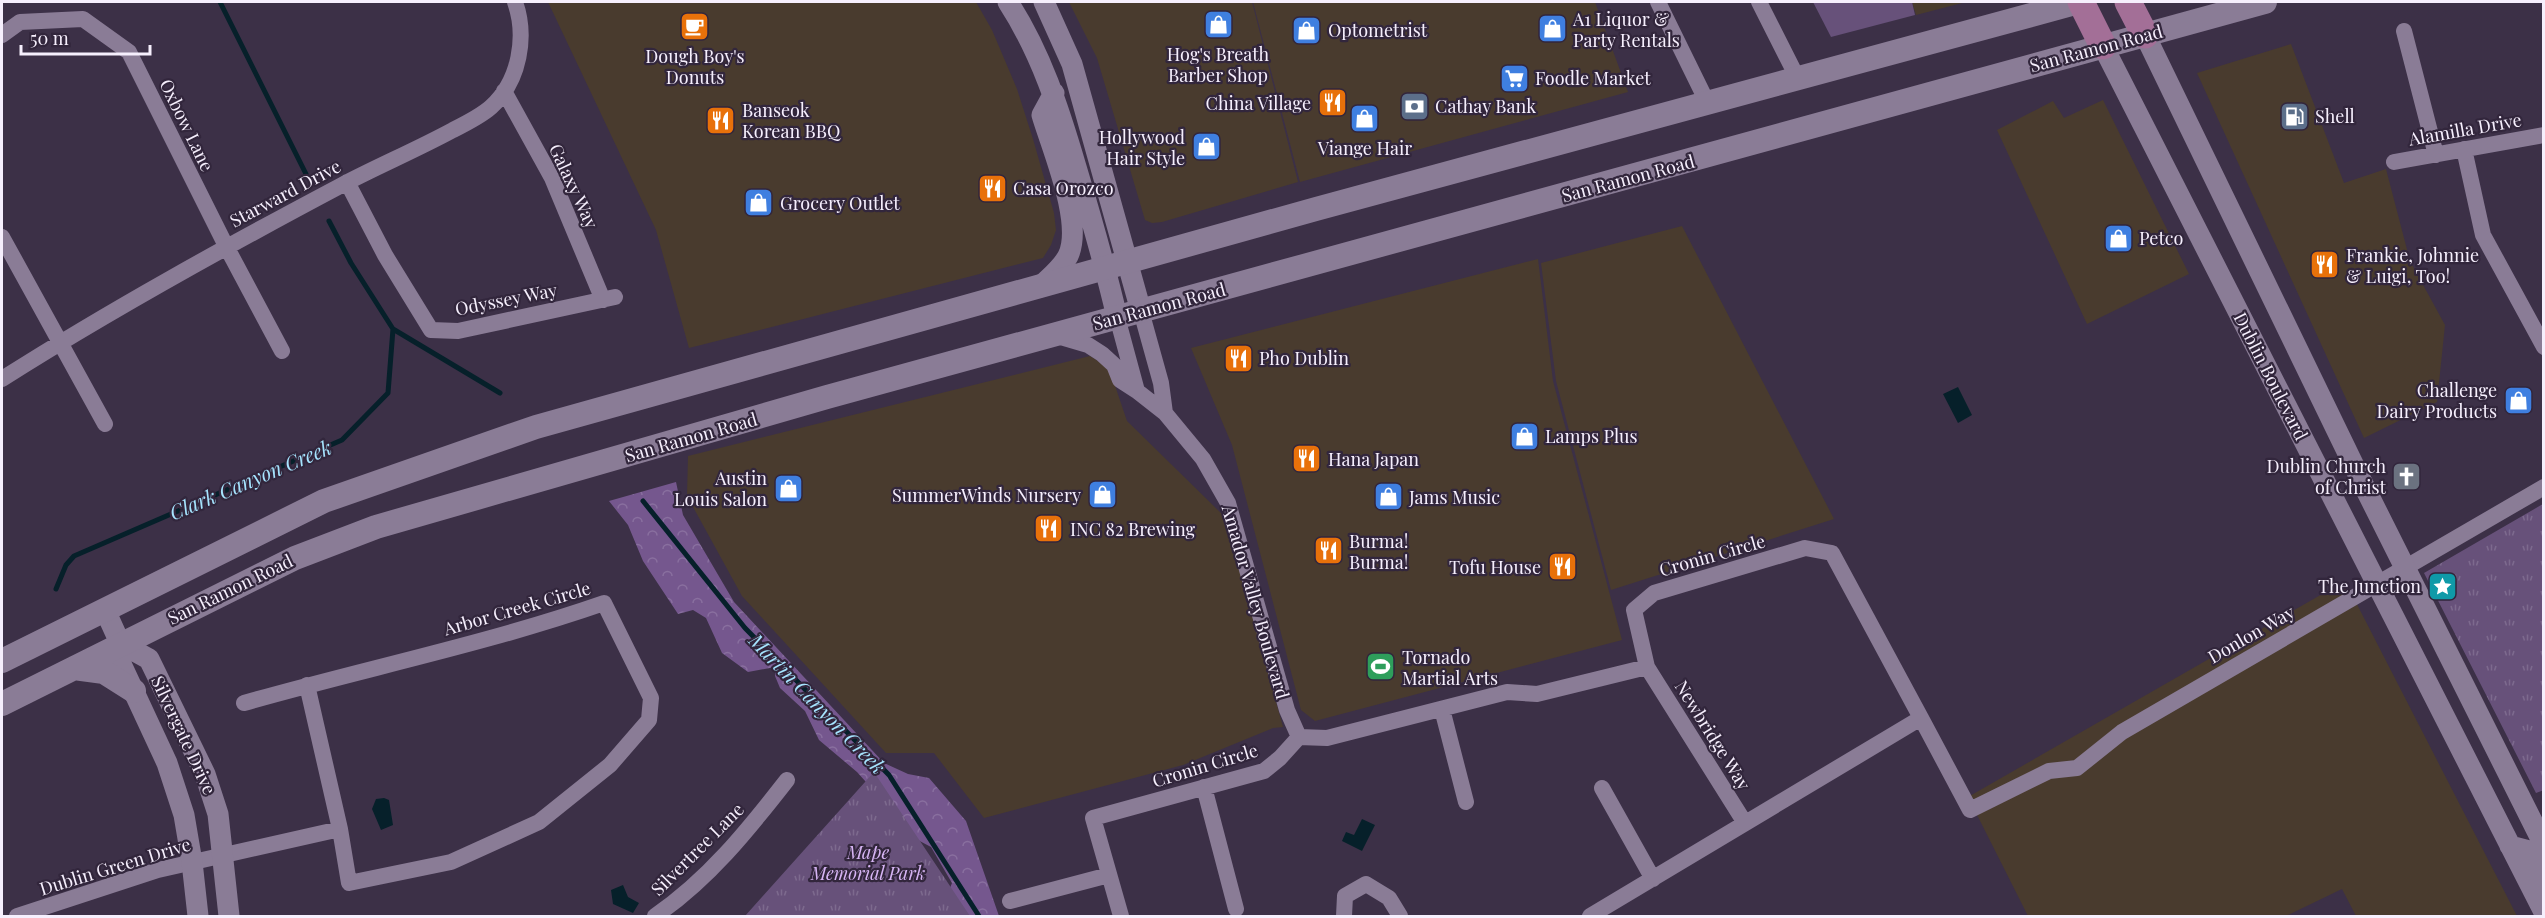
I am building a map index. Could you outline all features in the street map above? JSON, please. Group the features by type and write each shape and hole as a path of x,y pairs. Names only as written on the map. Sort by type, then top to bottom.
{"main road":[{"name":"San Ramon Road","path":"2,661 324,501 409,470 586,412 1117,267 1336,204 2080,2"},
{"name":"Dublin Boulevard","path":"2080,2 2103,46"},
{"name":"Dublin Boulevard","path":"2128,2 2145,35"},
{"name":"San Ramon Road","path":"2,704 120,643 295,558 376,527 827,397 2265,2"},
{"path":"74,668 104,672 134,691"}],"street":[{"name":"Starward Drive","path":"2,379 61,341 226,246 460,126 491,107 504,91 514,72 521,48 521,19 515,2"},
{"path":"1008,2 1035,50 1054,93 1117,267 1141,311 1161,383 1165,413"},
{"path":"1044,2 1072,64 1117,267 1118,317 1137,391"},
{"path":"1658,2 1708,104"},
{"path":"1759,2 1798,79"},
{"name":"Oxbow Lane","path":"2,35 21,22 83,19 129,52 226,246 282,351"},
{"path":"2404,31 2436,154"},
{"name":"Dublin Boulevard","path":"2145,35 2405,568 2544,845"},
{"name":"Dublin Boulevard","path":"2103,46 2544,912"},
{"name":"Galaxy Way","path":"504,91 552,178 609,298"},
{"path":"1040,287 1063,264 1072,242 1070,214 1042,115 1054,93"},
{"name":"Alamilla Drive","path":"2394,162 2544,135"},
{"path":"2464,149 2483,235 2538,324 2544,347"},
{"name":"Odyssey Way","path":"347,182 385,255 431,330 458,331 609,298"},
{"path":"2,237 105,424"},
{"name":"Amador Valley Boulevard","path":"1053,335 1088,345 1102,354 1114,365 1120,380 1165,413 1203,459 1216,479 1228,503 1287,710 1299,737"},
{"name":"Donlon Way","path":"1921,718 1970,810 2049,771 2077,768 2122,732 2544,488"},
{"name":"Cronin Circle","path":"1647,666 1634,610 1654,593 1805,548 1832,552 1921,718"},
{"name":"Arbor Creek Circle","path":"243,703 307,685 543,625 604,603 651,698 649,720 610,765 539,822 450,862 349,883 340,829 307,685"},
{"name":"Silvergate Drive","path":"105,610 120,643 121,664 167,763 184,815 198,916"},
{"name":"Silvergate Drive","path":"120,643 149,660 205,774 218,814 230,916"},
{"path":"1299,737 1327,738 1507,692 1537,694 1647,666"},
{"name":"Newbridge Way","path":"1647,666 1745,823"},
{"path":"1442,709 1466,802"},
{"path":"1590,916 1921,718"},
{"name":"Cronin Circle","path":"1121,916 1093,818 1264,771 1280,758 1299,737"},
{"name":"Silvertree Lane","path":"655,916 680,899 747,832 787,780"},
{"path":"1204,787 1236,909"},
{"path":"1602,788 1653,879"},
{"path":"224,854 340,829"},
{"path":"2510,846 2529,851 2544,878"},
{"name":"Dublin Green Drive","path":"17,916 158,870 224,854"},
{"path":"1010,901 1109,875"},
{"path":"1344,916 1345,897 1366,884 1389,898 1400,916"}],"shaded area":[{"path":"548,2 976,2 992,30 1017,89 1033,139 1054,213 1056,230 1051,245 1043,258 689,348 656,230"},
{"path":"1069,2 1252,2 1298,182 1162,222 1152,223 1145,220 1097,58"},
{"path":"1253,2 1595,2 1628,92 1300,182"},
{"path":"1912,2 1966,2 1916,15"},
{"path":"2291,44 2344,183 2386,169 2410,261 2445,325 2437,402 2364,438 2197,73"},
{"path":"2103,100 2189,274 2087,324 1997,130 2053,101 2064,118"},
{"path":"1682,226 1834,519 1611,590 1556,381 1541,263"},
{"path":"1538,259 1553,381 1622,640 1315,721 1301,710 1232,445 1191,348"},
{"path":"1090,356 1109,368 1127,421 1225,517 1283,727 1273,728 1183,765 984,818 934,753 886,753 742,596 687,496 688,456"},
{"path":"2345,581 2517,916 2356,916 2342,889 2286,916 2028,916 1968,797"}],"green space":[{"path":"1813,2 1912,2 1915,15 1831,37"},
{"path":"676,482 683,515 734,602 884,763 908,774 929,778 966,821 999,916 939,916 952,883 931,847 897,829 884,802 857,772 819,740 805,711 780,688 775,676 775,667 748,672 722,653 706,618 693,610 678,614 643,561 628,525 609,501"},
{"path":"2543,504 2544,790 2536,793 2424,573"},
{"name":"Mape Memorial Park","path":"874,772 970,916 745,916"}],"water":[{"path":"1958,387 1972,415 1958,423 1943,394"},
{"path":"376,799 389,800 393,825 381,830 372,809"},
{"path":"1362,819 1375,825 1362,851 1342,841 1346,832 1354,835"},
{"path":"623,885 628,897 639,903 633,913 613,904 611,890"}],"waterway":[{"path":"220,2 306,174"},
{"name":"Martin Canyon Creek","path":"329,221 351,263 393,329 500,393"},
{"name":"Clark Canyon Creek","path":"56,589 66,565 74,556 342,440 388,393 393,329"},
{"name":"Martin Canyon Creek","path":"643,501 745,628 889,775 979,916"}],"place":[{"name":"Hog's Breath Barber Shop","path":"1218,25"},
{"name":"Dough Boy's Donuts","path":"695,27"},
{"name":"A1 Liquor & Party Rentals","path":"1552,29"},
{"name":"Optometrist","path":"1307,30"},
{"name":"Foodle Market","path":"1514,78"},
{"name":"China Village","path":"1332,103"},
{"name":"Cathay Bank","path":"1414,106"},
{"name":"Shell","path":"2294,116"},
{"name":"Viange Hair","path":"1365,119"},
{"name":"Banseok Korean BBQ","path":"721,120"},
{"name":"Hollywood Hair Style","path":"1206,147"},
{"name":"Casa Orozco","path":"992,188"},
{"name":"Grocery Outlet","path":"759,203"},
{"name":"Petco","path":"2118,238"},
{"name":"Frankie, Johnnie & Luigi, Too!","path":"2325,265"},
{"name":"Pho Dublin","path":"1238,358"},
{"name":"Challenge Dairy Products","path":"2518,400"},
{"name":"Lamps Plus","path":"1524,436"},
{"name":"Hana Japan","path":"1307,459"},
{"name":"Dublin Church of Christ","path":"2407,476"},
{"name":"Austin Louis Salon","path":"788,488"},
{"name":"SummerWinds Nursery","path":"1102,495"},
{"name":"Jams Music","path":"1388,497"},
{"name":"INC 82 Brewing","path":"1049,529"},
{"name":"Burma! Burma!","path":"1328,551"},
{"name":"Tofu House","path":"1562,567"},
{"name":"The Junction","path":"2442,586"},
{"name":"Tornado Martial Arts","path":"1381,667"}]}
